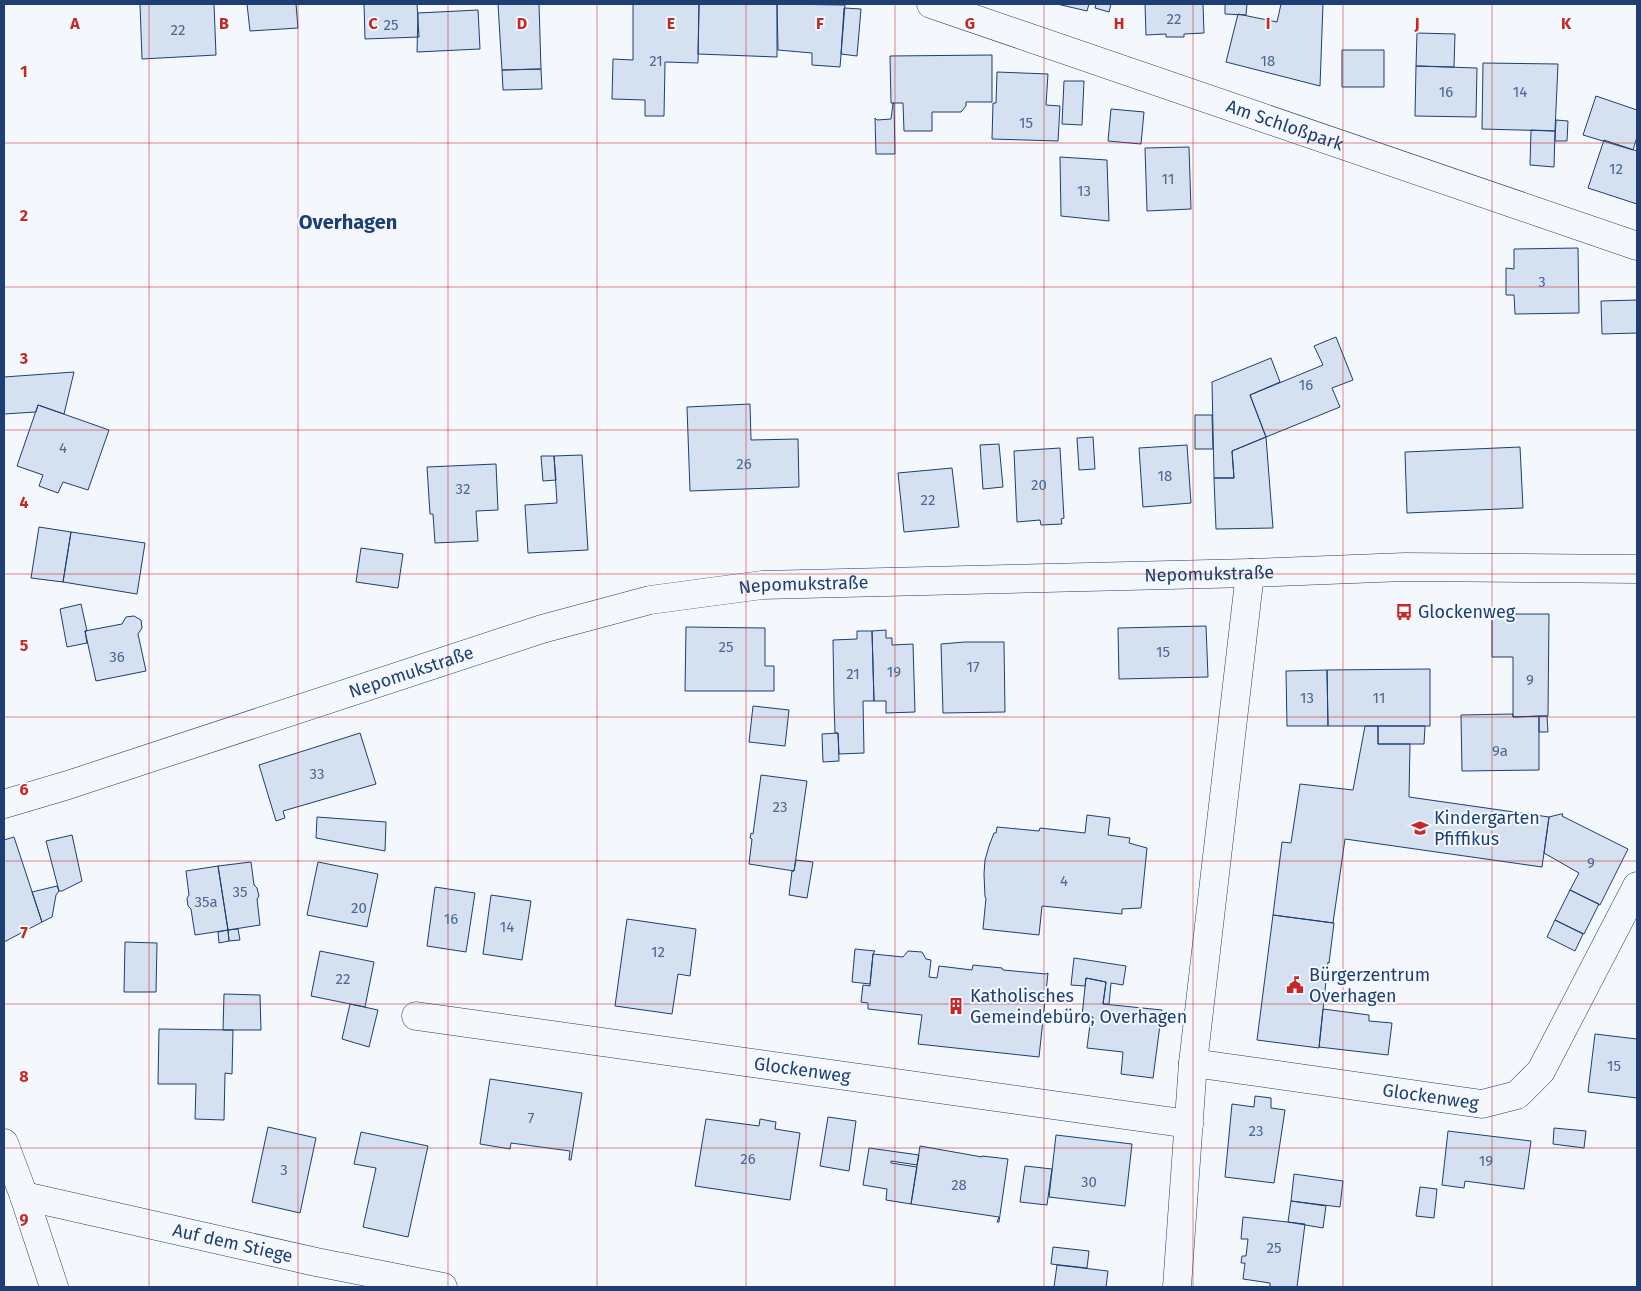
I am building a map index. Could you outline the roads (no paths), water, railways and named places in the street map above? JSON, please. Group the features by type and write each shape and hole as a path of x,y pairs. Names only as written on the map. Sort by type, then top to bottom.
{"street":[{"name":"Am Schloßpark","path":"932,4 1637,246"},
{"name":"Nepomukstraße","path":"4,804 68,786 542,629 650,600 762,585 1250,573 1405,567 1637,569"},
{"path":"1176,1287 1193,1063 1250,573"},
{"name":"Glockenweg","path":"1193,1063 1482,1104 1517,1095 1541,1071 1637,886"},
{"name":"Glockenweg","path":"416,1016 1189,1124"},
{"path":"4,1143 24,1196 54,1287"},
{"name":"Auf dem Stiege","path":"24,1196 316,1262 443,1287"}],"place":[{"name":"Glockenweg","path":"1404,612"},
{"name":"Kindergarten Pfiffikus","path":"1420,828"},
{"name":"Bürgerzentrum Overhagen","path":"1295,985"},
{"name":"Katholisches Gemeindebüro, Overhagen","path":"956,1006"}],"district":[{"name":"Overhagen","path":"348,222"}]}
